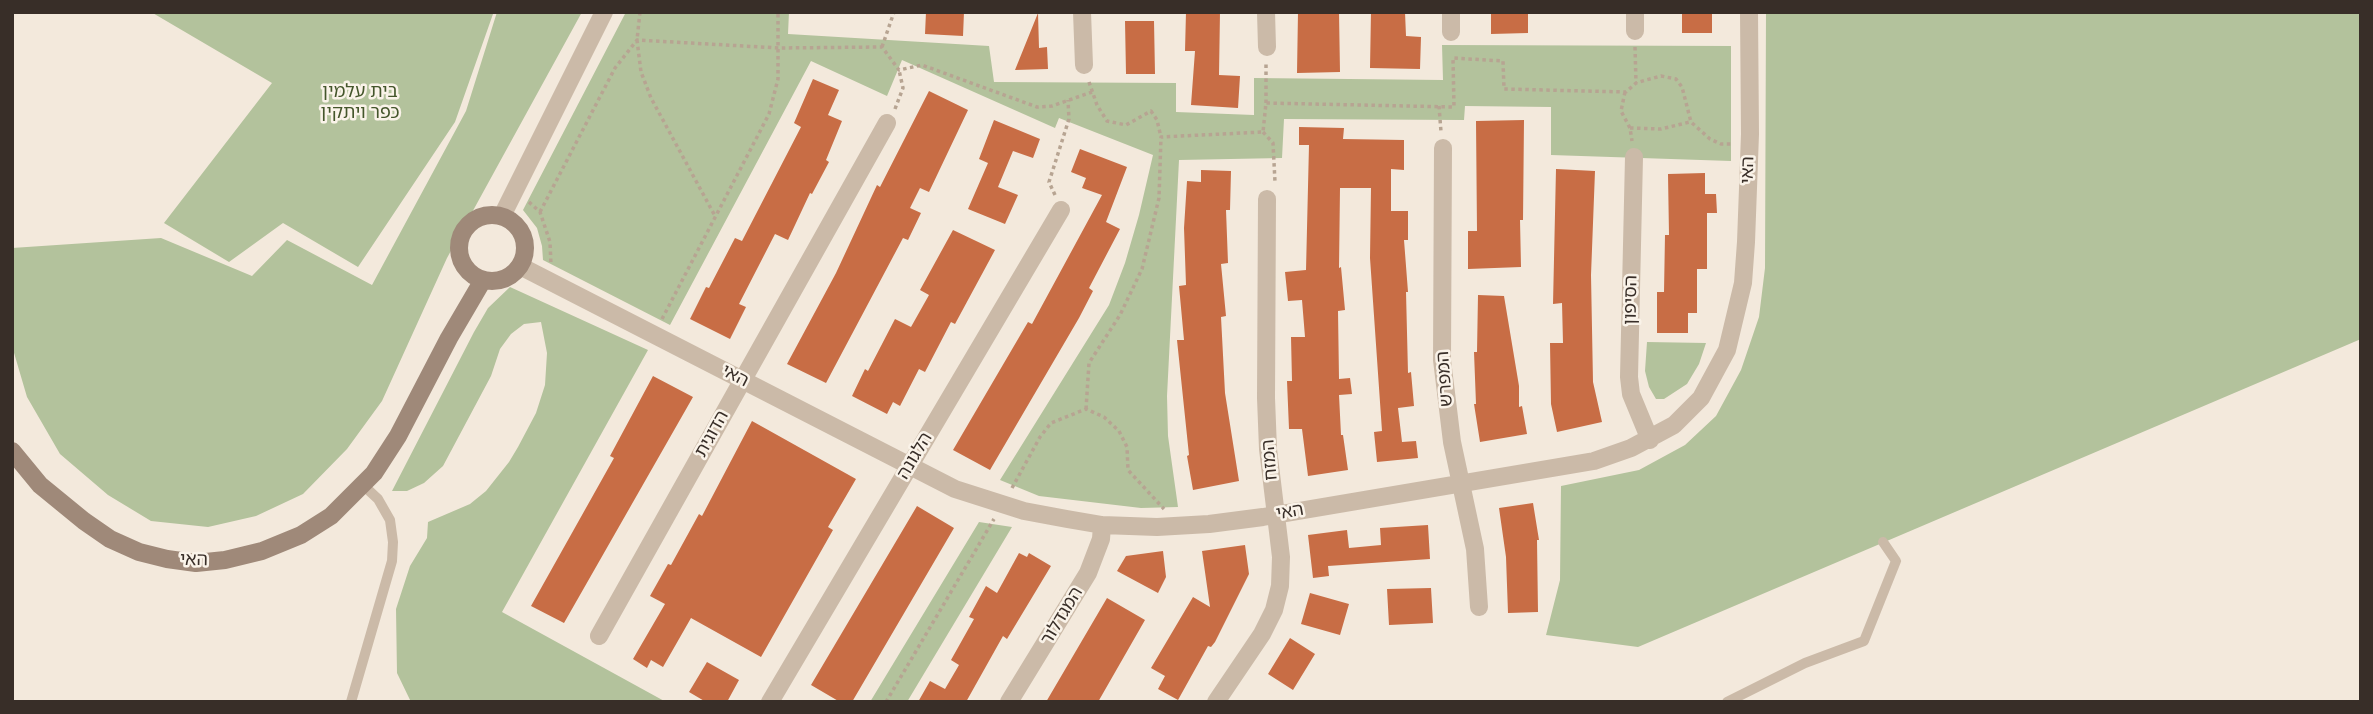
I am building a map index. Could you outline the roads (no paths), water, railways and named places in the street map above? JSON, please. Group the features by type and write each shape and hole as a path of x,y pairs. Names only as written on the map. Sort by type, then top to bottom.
{"street":[{"path":"502,216 604,12"},
{"path":"1082,12 1084,65"},
{"path":"1266,12 1266,47"},
{"path":"1451,12 1451,32"},
{"path":"1635,12 1635,31"},
{"name":"האי","path":"520,266 955,489 1024,511 1102,525 1157,527 1209,524 1594,461 1650,440 1674,425 1701,398 1727,349 1737,317 1743,283 1749,145 1749,12"},
{"name":"הדוגית","path":"598,636 887,123"},
{"name":"המפרש","path":"1443,148 1442,360 1448,418 1475,549 1479,607"},
{"name":"הסיפון","path":"1634,157 1629,377 1631,394 1650,440"},
{"name":"המזח","path":"1216,702 1262,634 1274,610 1280,586 1281,557 1268,449 1266,398 1267,199"},
{"name":"הלגונה","path":"770,702 1061,210"},
{"path":"485,215 502,216 515,223 525,241 526,251 520,266 502,280 483,280 473,275 465,268 460,258 461,236 475,219 485,215"},
{"name":"האי","path":"12,451 48,491 110,539 148,554 196,563 225,560 262,551 301,535 331,516 374,473 398,436 449,338 483,280"},
{"name":"המגדלור","path":"1009,702 1088,573 1101,539 1102,525"}],"lane":[{"path":"351,702 392,561 390,520 378,499 363,485"},
{"path":"1727,702 1805,663 1864,641 1896,561 1884,542"}],"park label":[{"name":"בית עלמין כפר ויתקין","path":"360,102"}]}
